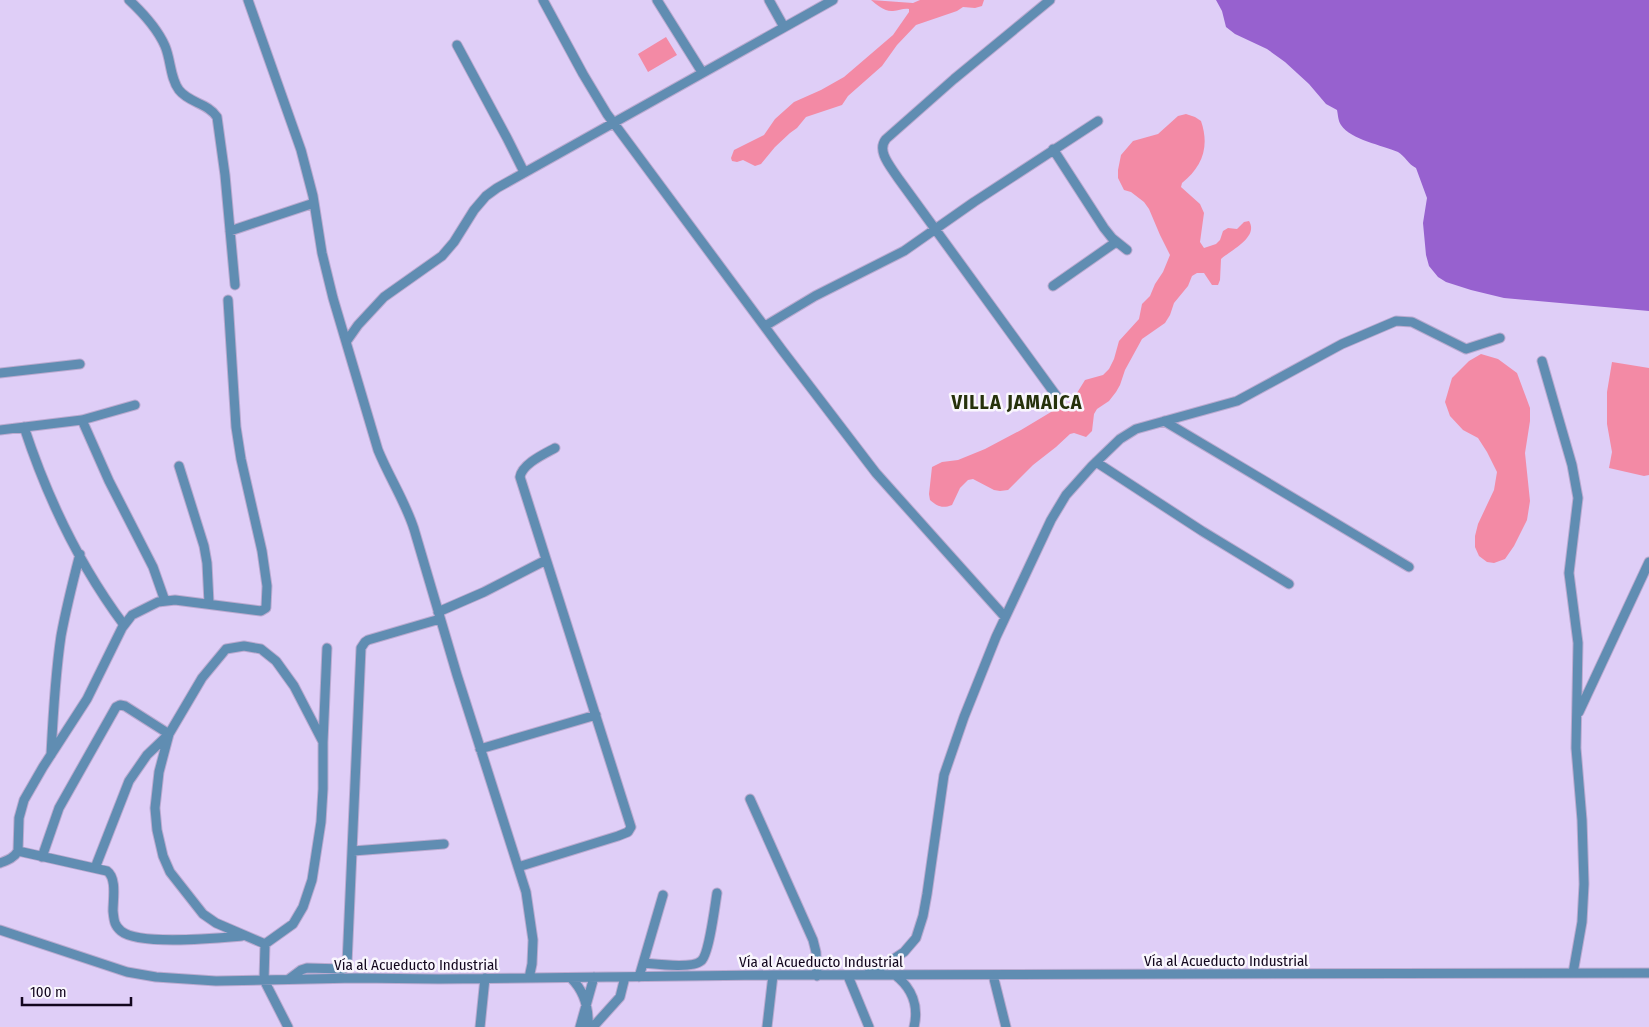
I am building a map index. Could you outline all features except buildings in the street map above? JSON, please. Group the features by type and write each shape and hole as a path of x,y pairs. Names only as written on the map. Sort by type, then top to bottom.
{"street":[{"path":"129,0 145,15 162,40 179,90 214,112 217,117 225,175 234,285"},
{"path":"248,0 301,150 314,203 322,252 378,450 407,508 518,867 529,906 533,940 532,964 529,978"},
{"path":"543,0 583,74 614,124 765,326 876,473 1005,617"},
{"path":"657,0 702,72"},
{"path":"769,0 784,27"},
{"path":"346,342 358,325 384,297 403,282 432,264 449,248 474,210 486,196 524,172 614,124 702,72 833,0"},
{"path":"1050,0 954,79 884,142 883,150 887,161 1058,398"},
{"path":"457,45 508,138 524,172"},
{"path":"765,326 815,296 888,260 1098,121"},
{"path":"1053,149 1104,228 1116,242 1127,250"},
{"path":"230,231 314,203"},
{"path":"1053,286 1116,242"},
{"path":"0,862 13,857 18,851 21,808 90,694 124,625 137,612 158,602 165,601 209,603 264,610 266,608 267,596 262,551 236,427 228,300"},
{"path":"865,976 896,958 916,938 925,901 944,775 964,717 1005,617 1058,507 1096,462 1127,433 1236,401 1342,344 1396,321 1412,322 1466,349 1500,338"},
{"path":"1542,361 1572,465 1578,498 1569,566 1578,643 1577,764 1582,820 1584,884 1582,922 1573,973"},
{"path":"0,373 80,364"},
{"path":"0,430 82,420 135,405"},
{"path":"82,420 109,481 153,568 165,601"},
{"path":"1164,421 1409,567"},
{"path":"24,427 43,480 80,554 124,625"},
{"path":"518,867 618,836 630,830 630,822 520,477 522,470 554,448"},
{"path":"1096,462 1187,522 1289,584"},
{"path":"179,466 205,554 209,603"},
{"path":"51,756 56,676 69,596 80,554"},
{"path":"289,979 307,968 337,969 346,967 348,960 361,648 368,640 439,616 546,560"},
{"path":"1577,717 1599,666 1649,562"},
{"path":"95,868 129,781 146,755 168,734 202,678 226,649 244,646 261,649 276,661 294,686 323,742"},
{"path":"265,944 293,924 303,907 312,880 321,822 327,648"},
{"path":"42,857 59,808 116,707 120,705 126,706 168,734"},
{"path":"480,749 596,714"},
{"path":"168,734 159,772 155,808 157,830 163,856 170,872 203,914 216,923 265,944"},
{"path":"750,799 813,940 816,952 817,976"},
{"path":"353,851 444,844"},
{"path":"18,851 110,873 112,878 114,923 122,932 134,938 190,940 246,936"},
{"path":"643,963 685,965 696,964 701,961 707,948 718,893"},
{"path":"639,977 663,895"},
{"name":"Vía al Acueducto Industrial","path":"0,930 111,968 140,975 216,980 773,975 1649,973"},
{"path":"265,944 264,980 288,1027"},
{"path":"767,1027 773,975"},
{"path":"895,975 904,982 914,998 917,1016 914,1027"},
{"path":"993,975 1006,1027"},
{"path":"848,976 869,1027"},
{"path":"580,1027 594,977"},
{"path":"593,1027 620,997 625,977"},
{"path":"480,1027 485,978"},
{"path":"571,978 582,991 588,1027"}],"shaded area":[{"path":"871,0 913,3 920,0 984,0 982,6 975,8 963,7 957,11 916,25 897,45 882,66 848,96 842,105 806,117 797,128 775,147 761,164 755,166 743,160 732,161 731,158 734,150 764,135 775,119 794,102 844,77 893,35 909,12 909,9 890,11 881,8"},
{"path":"1216,0 1649,0 1649,311 1504,298 1471,290 1446,282 1438,277 1429,266 1426,255 1423,223 1427,198 1416,168 1398,152 1359,138 1346,130 1340,123 1337,110 1326,104 1309,84 1285,62 1267,49 1235,34 1226,27 1222,11"},
{"path":"666,37 677,55 648,72 638,54"},
{"path":"1186,114 1201,121 1205,139 1199,163 1182,183 1181,187 1200,204 1204,213 1200,242 1204,248 1216,244 1220,240 1223,231 1228,228 1237,229 1244,222 1249,221 1251,227 1247,238 1221,259 1218,285 1212,285 1204,273 1197,273 1192,276 1188,286 1174,303 1165,323 1142,339 1125,370 1116,392 1094,414 1092,431 1086,437 1074,433 1070,434 1033,465 1008,490 994,490 973,479 968,480 960,488 952,505 942,507 935,504 930,500 929,494 932,467 942,462 958,460 985,449 1021,430 1072,401 1085,380 1103,375 1109,369 1119,341 1139,319 1142,304 1150,296 1170,255 1149,209 1144,202 1131,192 1124,190 1118,178 1121,155 1133,141 1158,134 1178,116"},
{"path":"1481,354 1498,359 1517,373 1530,408 1525,453 1530,501 1527,520 1505,559 1494,563 1487,562 1479,556 1475,547 1475,536 1478,524 1494,490 1497,472 1478,438 1463,430 1450,416 1445,402 1452,378 1469,361"},
{"path":"1612,362 1649,368 1649,475 1644,476 1609,468 1612,452 1607,424 1607,392"}],"district":[{"name":"VILLA JAMAICA","path":"1017,402"}]}
